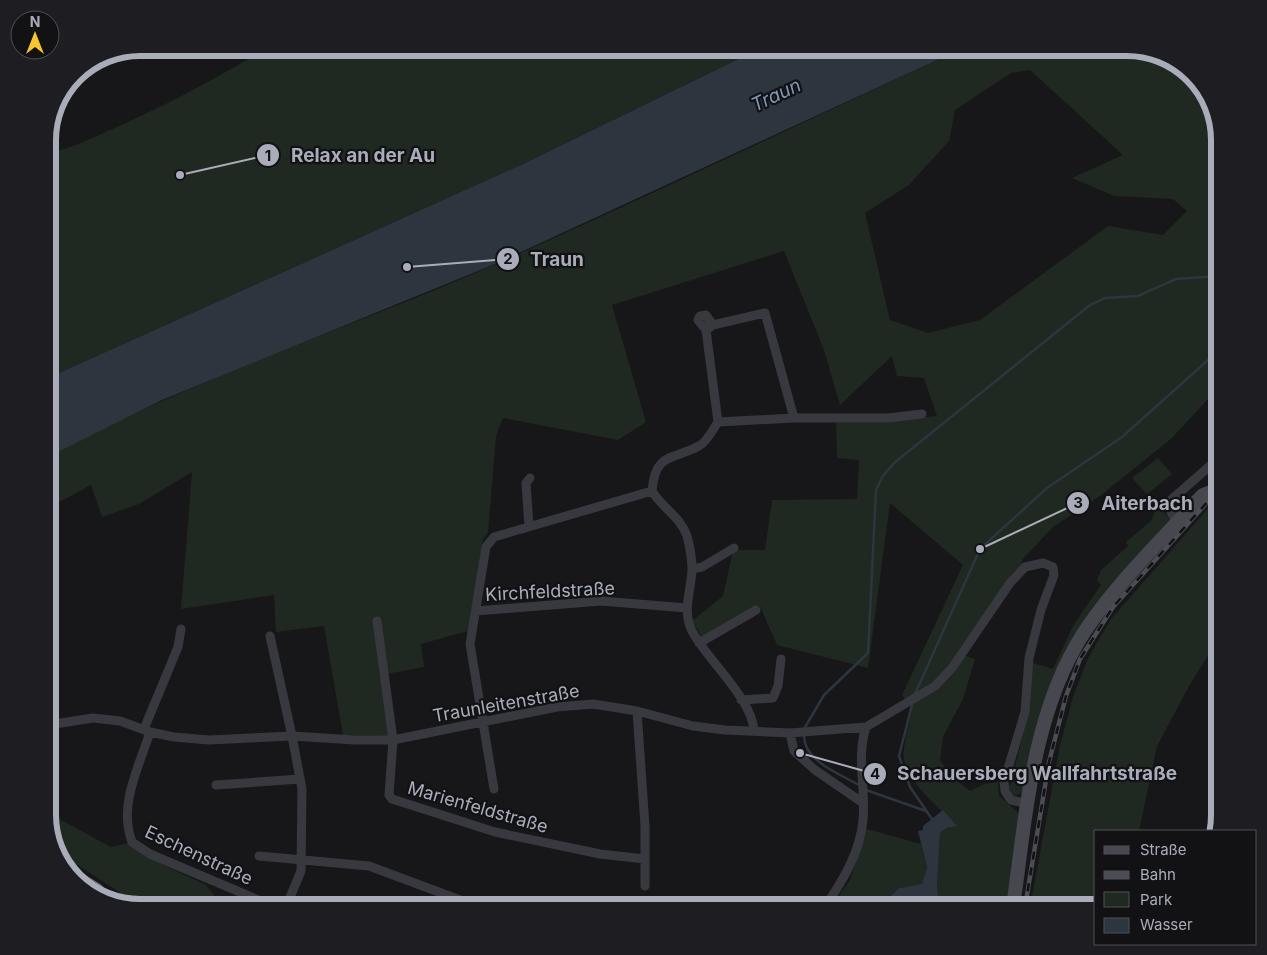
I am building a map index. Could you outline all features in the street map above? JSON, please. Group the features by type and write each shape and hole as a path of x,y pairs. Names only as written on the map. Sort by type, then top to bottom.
{"main road":[{"path":"1014,899 1028,804 1050,705 1071,656 1100,609 1203,495 1211,492"}],"street":[{"path":"754,731 741,700 726,676 699,644 690,626 687,608 692,569 689,544 684,529 652,491 653,479 659,466 669,456 700,446 718,422 709,327 765,314 794,418"},
{"path":"718,422 794,418 888,418 922,414"},
{"path":"1177,523 1170,510 1171,500 1211,466"},
{"path":"529,526 526,483 530,478"},
{"path":"494,789 470,644 486,547 494,537 652,491"},
{"path":"692,569 702,567 734,548"},
{"name":"Traunleitenstraße","path":"56,723 76,719 120,721 147,731 209,740 292,736 355,740 393,740 576,705 611,706 693,726 754,731 793,733 866,727 924,695 952,668 1010,583 1025,567 1043,563 1053,567 1054,574 1041,610 1029,658 1025,712 1004,782 1005,791 1011,800 1028,804"},
{"name":"Kirchfeldstraße","path":"476,611 601,601 687,608"},
{"path":"699,644 756,610"},
{"path":"377,621 393,740"},
{"path":"147,731 178,647 181,629"},
{"path":"270,636 300,779 302,862 301,871 290,899"},
{"path":"741,700 773,698 778,686 781,659"},
{"path":"637,711 645,886"},
{"path":"830,899 853,861 862,828 861,743 866,727"},
{"name":"Eschenstraße","path":"147,731 126,814 132,842 150,854 254,899"},
{"path":"793,733 794,751 815,770 863,799"},
{"name":"Marienfeldstraße","path":"393,740 389,795 392,799 495,832 600,854 645,859"},
{"path":"216,785 300,779"},
{"path":"259,856 302,862 369,866 456,899"}],"green space":[{"path":"253,56 745,56 523,164 56,374 56,151 101,134 209,82"},
{"path":"946,56 1137,57 1154,61 1178,74 1193,89 1202,103 1209,124 1211,140 1211,396 1172,438 1100,496 1053,527 1023,559 1020,568 960,654 975,659 963,699 943,737 940,760 953,778 970,791 984,784 998,782 999,796 1022,816 1010,899 939,899 937,887 940,833 946,828 956,826 926,796 912,778 904,759 905,742 912,709 902,695 963,565 890,503 868,668 777,645 760,606 702,637 692,621 723,596 733,550 765,550 772,500 857,499 859,460 837,458 836,421 887,421 937,416 924,378 897,376 892,356 840,405 824,350 784,251 612,305 646,422 618,440 503,418 496,436 488,532 483,539 468,631 421,644 424,667 386,674 391,736 343,735 324,626 276,632 274,595 181,609 192,472 139,504 102,517 91,485 56,504 56,453 158,403 440,288 672,184","holes":["1030,70 1123,155 1072,178 1114,196 1173,199 1187,211 1163,235 1108,226 980,320 928,333 890,320 865,213 909,185 949,141 955,110 1011,73"]},
{"path":"1158,458 1172,474 1147,494 1132,478"},
{"path":"1157,502 1171,521 1081,628 1023,793 1014,796 1009,788 1022,741 1028,710 1031,678 1030,662 1053,669 1074,624 1101,585 1097,580 1101,570 1128,546 1126,542 1152,520"},
{"path":"1211,505 1211,651 1189,686 1157,746 1139,830 1094,830 1094,899 1031,899 1060,745 1073,697 1088,658 1111,619"},
{"path":"56,817 111,847 128,843 149,858 206,885 217,899 127,897 70,860 61,842"},
{"path":"867,829 921,844 927,867 922,884 899,888 887,899 837,899 850,880"}],"water":[{"path":"745,56 946,56 495,264 162,400 56,453 56,374 523,164"},
{"path":"943,810 957,826 946,828 940,833 937,887 939,899 919,899 913,896 911,899 887,899 899,888 922,884 927,867 918,831 923,830 923,826"}],"waterway":[{"path":"804,729 824,695 868,653 876,490 883,476 894,463 1090,305 1105,298 1138,296 1176,279 1211,277"},
{"path":"915,694 980,549 1047,488 1122,437 1211,356"},
{"path":"913,701 899,756 910,787 932,819 932,823"},
{"path":"804,735 805,744 809,752 816,759 824,766 859,785"},
{"path":"866,790 926,811"}],"railway":[{"path":"1026,899 1049,762 1066,696 1080,659 1113,607 1211,498"}],"place":[{"name":"Relax an der Au","path":"180,175"},
{"name":"Traun","path":"407,267"},
{"name":"Aiterbach","path":"980,549"},
{"name":"Schauersberg Wallfahrtstraße","path":"800,753"}]}
